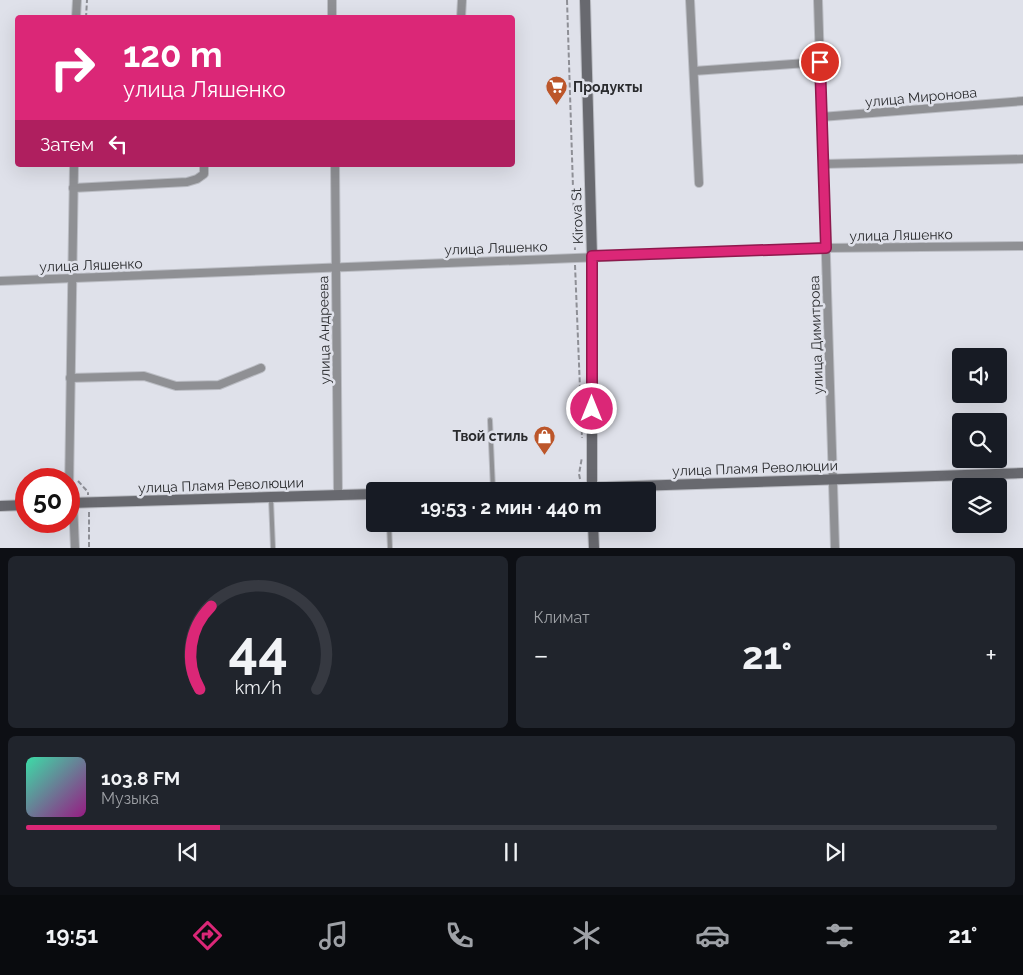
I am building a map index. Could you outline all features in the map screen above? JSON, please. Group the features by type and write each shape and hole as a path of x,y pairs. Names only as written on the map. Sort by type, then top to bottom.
{"street":[{"path":"76,15 77,0"},
{"path":"332,0 332,15"},
{"path":"460,15 462,0"},
{"name":"Kirova St","path":"585,0 592,256 592,482"},
{"path":"690,0 700,183"},
{"name":"улица Димитрова","path":"818,0 835,548"},
{"path":"694,71 820,62"},
{"name":"улица Миронова","path":"821,117 1023,101"},
{"path":"823,164 1023,159"},
{"path":"69,468 74,167"},
{"path":"73,188 186,182 197,179 204,174 204,167"},
{"name":"улица Андреева","path":"335,167 338,495"},
{"name":"улица Ляшенко","path":"0,281 592,256 826,248 1023,246"},
{"path":"70,378 144,376 176,386 219,385 261,368"},
{"name":"улица Пламя Революции","path":"656,487 832,478 1023,473"},
{"name":"улица Пламя Революции","path":"80,502 366,494"},
{"path":"0,506 15,505"},
{"path":"593,532 594,548"},
{"path":"74,533 75,548"}],"lane":[{"path":"490,420 491,482"},
{"path":"271,497 272,548"},
{"path":"389,532 390,548"}],"path":[{"path":"86,15 87,0"},
{"path":"567,0 582,445"},
{"path":"579,482 582,455"},
{"path":"80,483 88,492 90,548"}],"place":[{"name":"Продукты","path":"557,106"},
{"name":"Твой стиль","path":"544,455"}],"route":[{"path":"592,409 592,256 826,248 820,62"}]}
